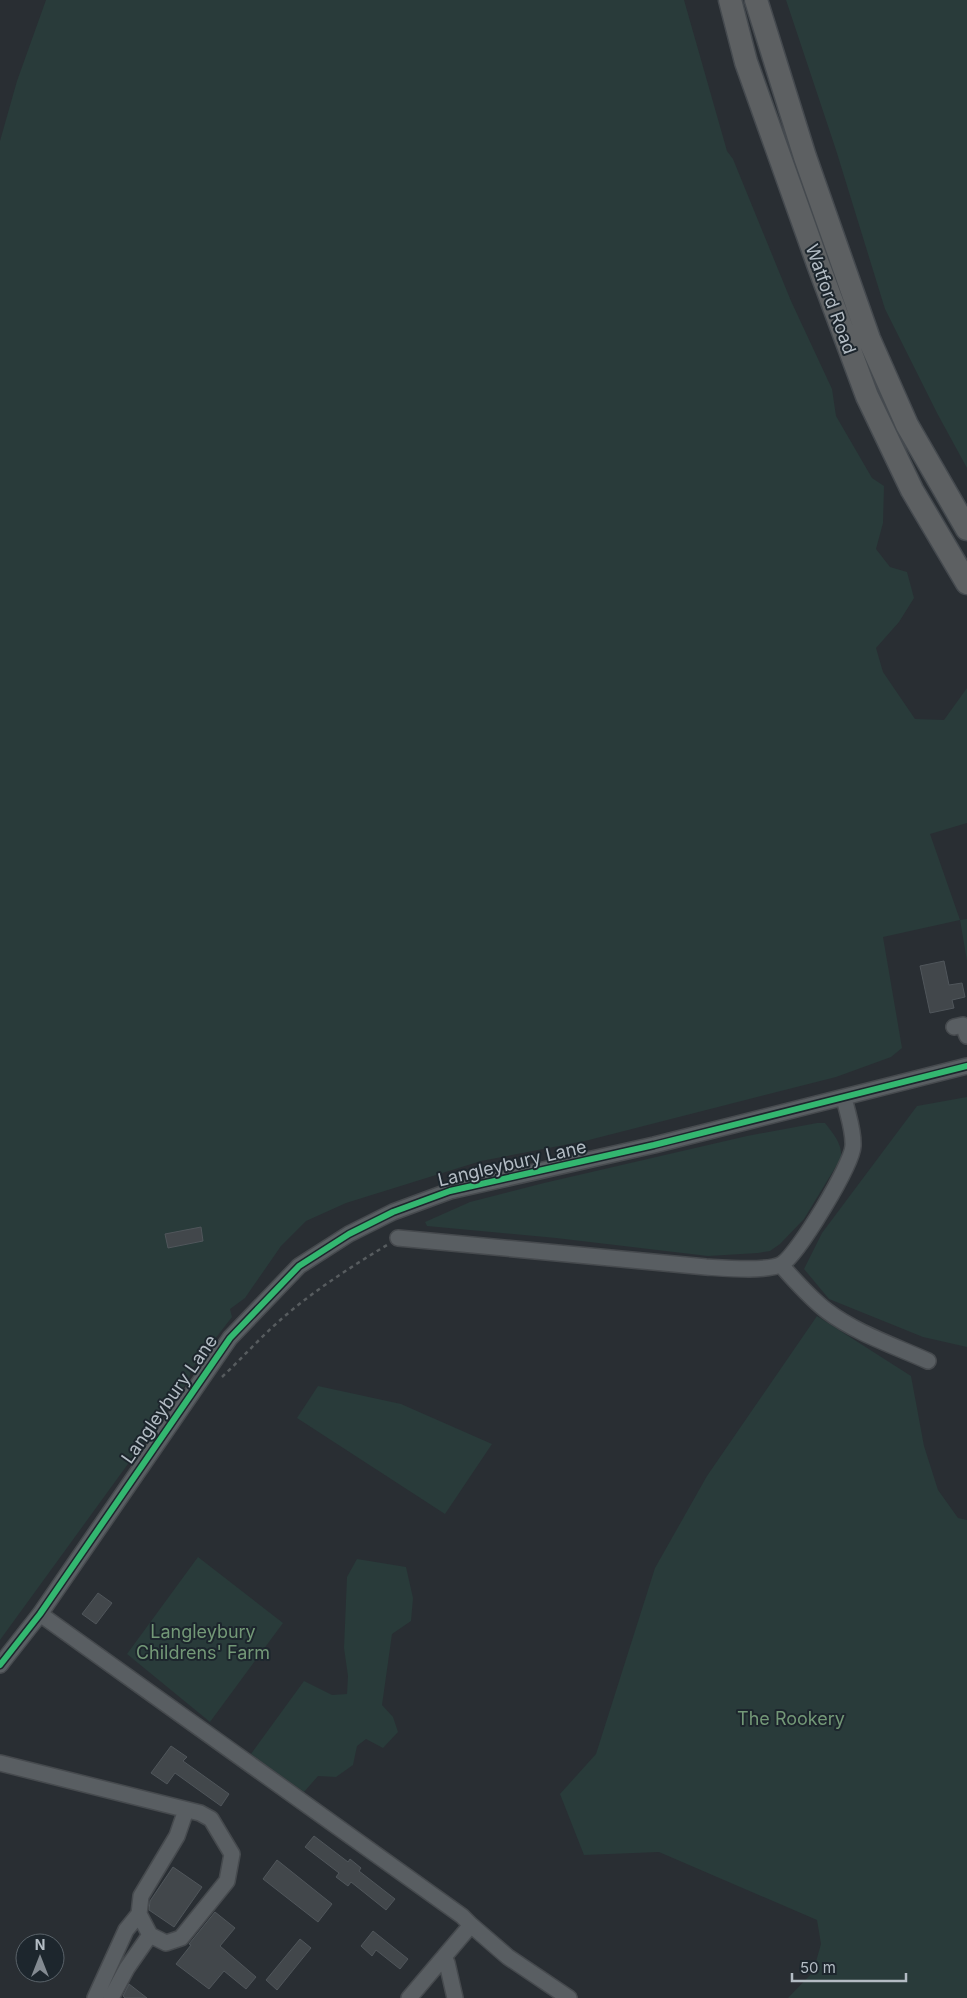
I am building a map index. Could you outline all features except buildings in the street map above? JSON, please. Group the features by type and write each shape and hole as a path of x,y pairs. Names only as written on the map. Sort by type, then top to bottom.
{"highway":[{"name":"Watford Road","path":"730,0 746,62 867,396 912,490 967,583"},
{"name":"Watford Road","path":"756,0 805,157 869,339 907,425 967,529"}],"street":[{"name":"Langleybury Lane","path":"0,1665 40,1614 230,1338 299,1266 342,1238 393,1212 450,1191 626,1152 967,1066"},
{"path":"398,1238 550,1245 706,1267 742,1269 781,1265 792,1255 812,1225 846,1166 853,1148 853,1134 844,1097"},
{"path":"781,1265 828,1311 854,1328 928,1360"},
{"path":"40,1614 454,1910 508,1957 569,1998"},
{"path":"0,1764 200,1813 211,1819 232,1854 227,1881 181,1938 166,1943 150,1935 139,1914"},
{"path":"95,1998 126,1930 139,1914 142,1896 177,1836 186,1810"},
{"path":"409,1998 471,1925"},
{"path":"111,1998 127,1968 150,1935"},
{"path":"444,1956 454,1998"}],"path":[{"path":"219,1380 264,1334 301,1304 362,1260 398,1238"}],"green space":[{"path":"46,0 684,0 727,151 733,159 791,301 832,389 836,416 872,478 884,486 883,523 876,549 890,567 907,572 914,598 899,622 876,648 883,672 915,719 944,720 967,688 967,823 930,834 960,920 883,937 902,1048 891,1057 836,1077 585,1141 481,1161 346,1203 306,1221 281,1246 245,1298 230,1309 232,1317 191,1370 189,1380 0,1640 0,141 17,81"},
{"path":"786,0 967,0 967,468 885,309 836,150"},
{"path":"967,919 967,961 960,920"},
{"path":"967,1097 967,1347 923,1337 829,1299 804,1269 822,1233 917,1106"},
{"path":"825,1123 834,1135 839,1144 841,1158 804,1219 780,1244 770,1251 708,1256 556,1238 427,1226 425,1222 470,1202 544,1183 747,1136"},
{"name":"The Rookery","path":"817,1316 911,1376 924,1446 938,1490 958,1518 967,1520 967,1998 788,1998 813,1972 821,1944 817,1920 659,1852 584,1855 560,1794 596,1754 655,1568 707,1476"},
{"path":"318,1386 401,1404 492,1444 445,1514 297,1418"},
{"name":"Langleybury Childrens' Farm","path":"198,1557 283,1623 210,1722 127,1654"},
{"path":"357,1559 406,1567 413,1598 411,1621 392,1634 382,1705 393,1717 398,1732 383,1748 366,1739 357,1746 353,1765 336,1777 318,1776 304,1792 251,1754 304,1681 332,1695 347,1694 348,1676 344,1648 347,1577"}],"cycle path":[{"path":"0,1665 40,1614 230,1338 299,1266 349,1234 393,1212 450,1191 654,1145 967,1066"}]}
